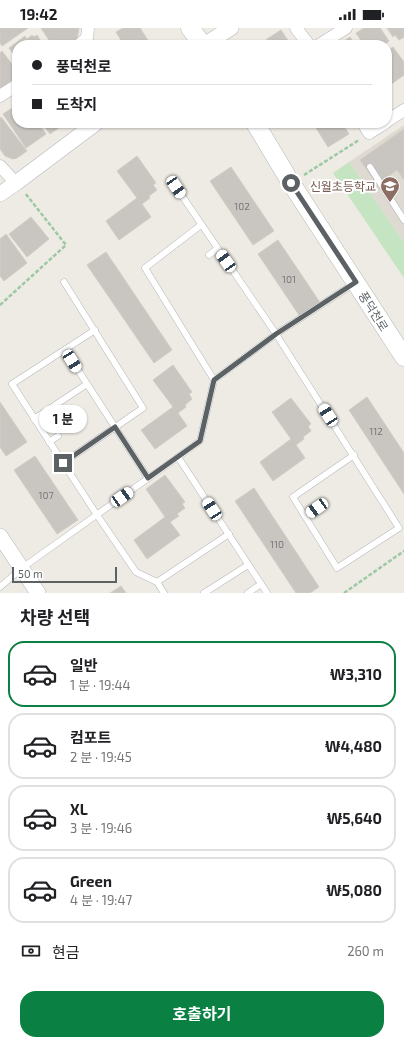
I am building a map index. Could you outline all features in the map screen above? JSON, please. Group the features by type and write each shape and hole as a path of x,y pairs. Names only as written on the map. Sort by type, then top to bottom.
{"main road":[{"path":"190,28 199,40"},
{"name":"풍덕천로","path":"258,128 291,183 404,357"}],"street":[{"path":"85,40 87,38 88,28"},
{"path":"211,40 231,28"},
{"path":"296,28 305,40"},
{"path":"327,40 346,28"},
{"path":"0,96 12,88"},
{"path":"392,118 404,110"},
{"path":"0,194 89,128"},
{"path":"0,166 16,183"},
{"path":"0,536 38,593"}],"lane":[{"path":"370,167 404,220"},
{"path":"176,187 276,334 354,455 399,528 337,568 293,497 354,455"},
{"path":"201,225 145,268 214,380"},
{"path":"209,255 217,249"},
{"path":"63,463 143,408 64,282"},
{"path":"0,587 22,568 200,441 214,380 276,334 356,282"},
{"path":"95,330 12,384 136,572 157,582 164,593"},
{"path":"65,350 148,478"},
{"path":"34,419 87,384"},
{"path":"49,442 58,436"},
{"path":"178,457 267,593"},
{"path":"306,516 317,508"},
{"path":"157,582 229,534"},
{"path":"204,593 248,565"},
{"path":"248,593 261,584"}],"path":[{"path":"291,183 366,128"},
{"path":"0,305 66,245 32,200 16,183"},
{"path":"344,593 404,551"}],"shaded area":[{"name":"신월초등학교","path":"404,125 404,243 349,162"}],"green space":[{"path":"349,162 404,243 404,278 333,173"}],"building":[{"path":"0,28 28,28 2,46 0,43"},
{"path":"41,28 79,28 77,40 49,40"},
{"path":"123,28 140,28 148,40 121,40 116,32"},
{"path":"364,28 380,28 388,40 361,40 356,33"},
{"path":"387,28 404,28 404,37 399,40 395,35 393,37"},
{"path":"281,30 288,40 267,40"},
{"path":"32,35 34,37 37,35 40,40 20,40 25,36 27,39"},
{"path":"12,46 12,52 9,48"},
{"path":"392,48 404,62 404,75 392,84"},
{"path":"2,51 12,64 12,81 0,89 0,53"},
{"path":"12,108 12,127 3,114"},
{"path":"1,117 27,151 17,158 13,159 5,156 0,149"},
{"path":"12,128 42,128 46,134 26,148"},
{"path":"46,128 59,128 50,134"},
{"path":"316,128 345,128 349,134 328,147"},
{"path":"404,129 404,180 397,170 377,184 360,160"},
{"path":"137,156 156,183 153,185 157,190 142,204 151,217 119,240 106,221 137,198 117,171"},
{"path":"231,167 274,231 253,245 210,181"},
{"path":"31,217 49,239 27,257 9,234"},
{"path":"6,234 27,263 4,281 0,276 0,239"},
{"path":"278,240 321,304 301,318 258,254"},
{"path":"106,252 172,350 154,363 87,265"},
{"path":"173,365 192,392 189,394 192,399 185,405 186,407 178,413 187,426 155,449 141,430 173,407 153,380"},
{"path":"367,397 404,453 404,494 349,410"},
{"path":"291,398 311,424 308,426 311,431 296,445 305,458 273,481 260,462 291,439 272,412"},
{"path":"0,402 27,442 6,456 0,447"},
{"path":"35,456 78,520 57,534 14,470"},
{"path":"165,475 185,502 182,504 185,508 177,514 179,516 170,522 180,535 147,559 134,540 165,517 146,489"},
{"path":"254,488 319,587 310,593 296,593 235,501"},
{"path":"121,586 126,593 110,593"}],"place":[{"name":"신월초등학교","path":"390,203"}],"route":[{"path":"63,463 115,427 148,478 200,441 214,380 276,334 356,282 291,183"}]}
